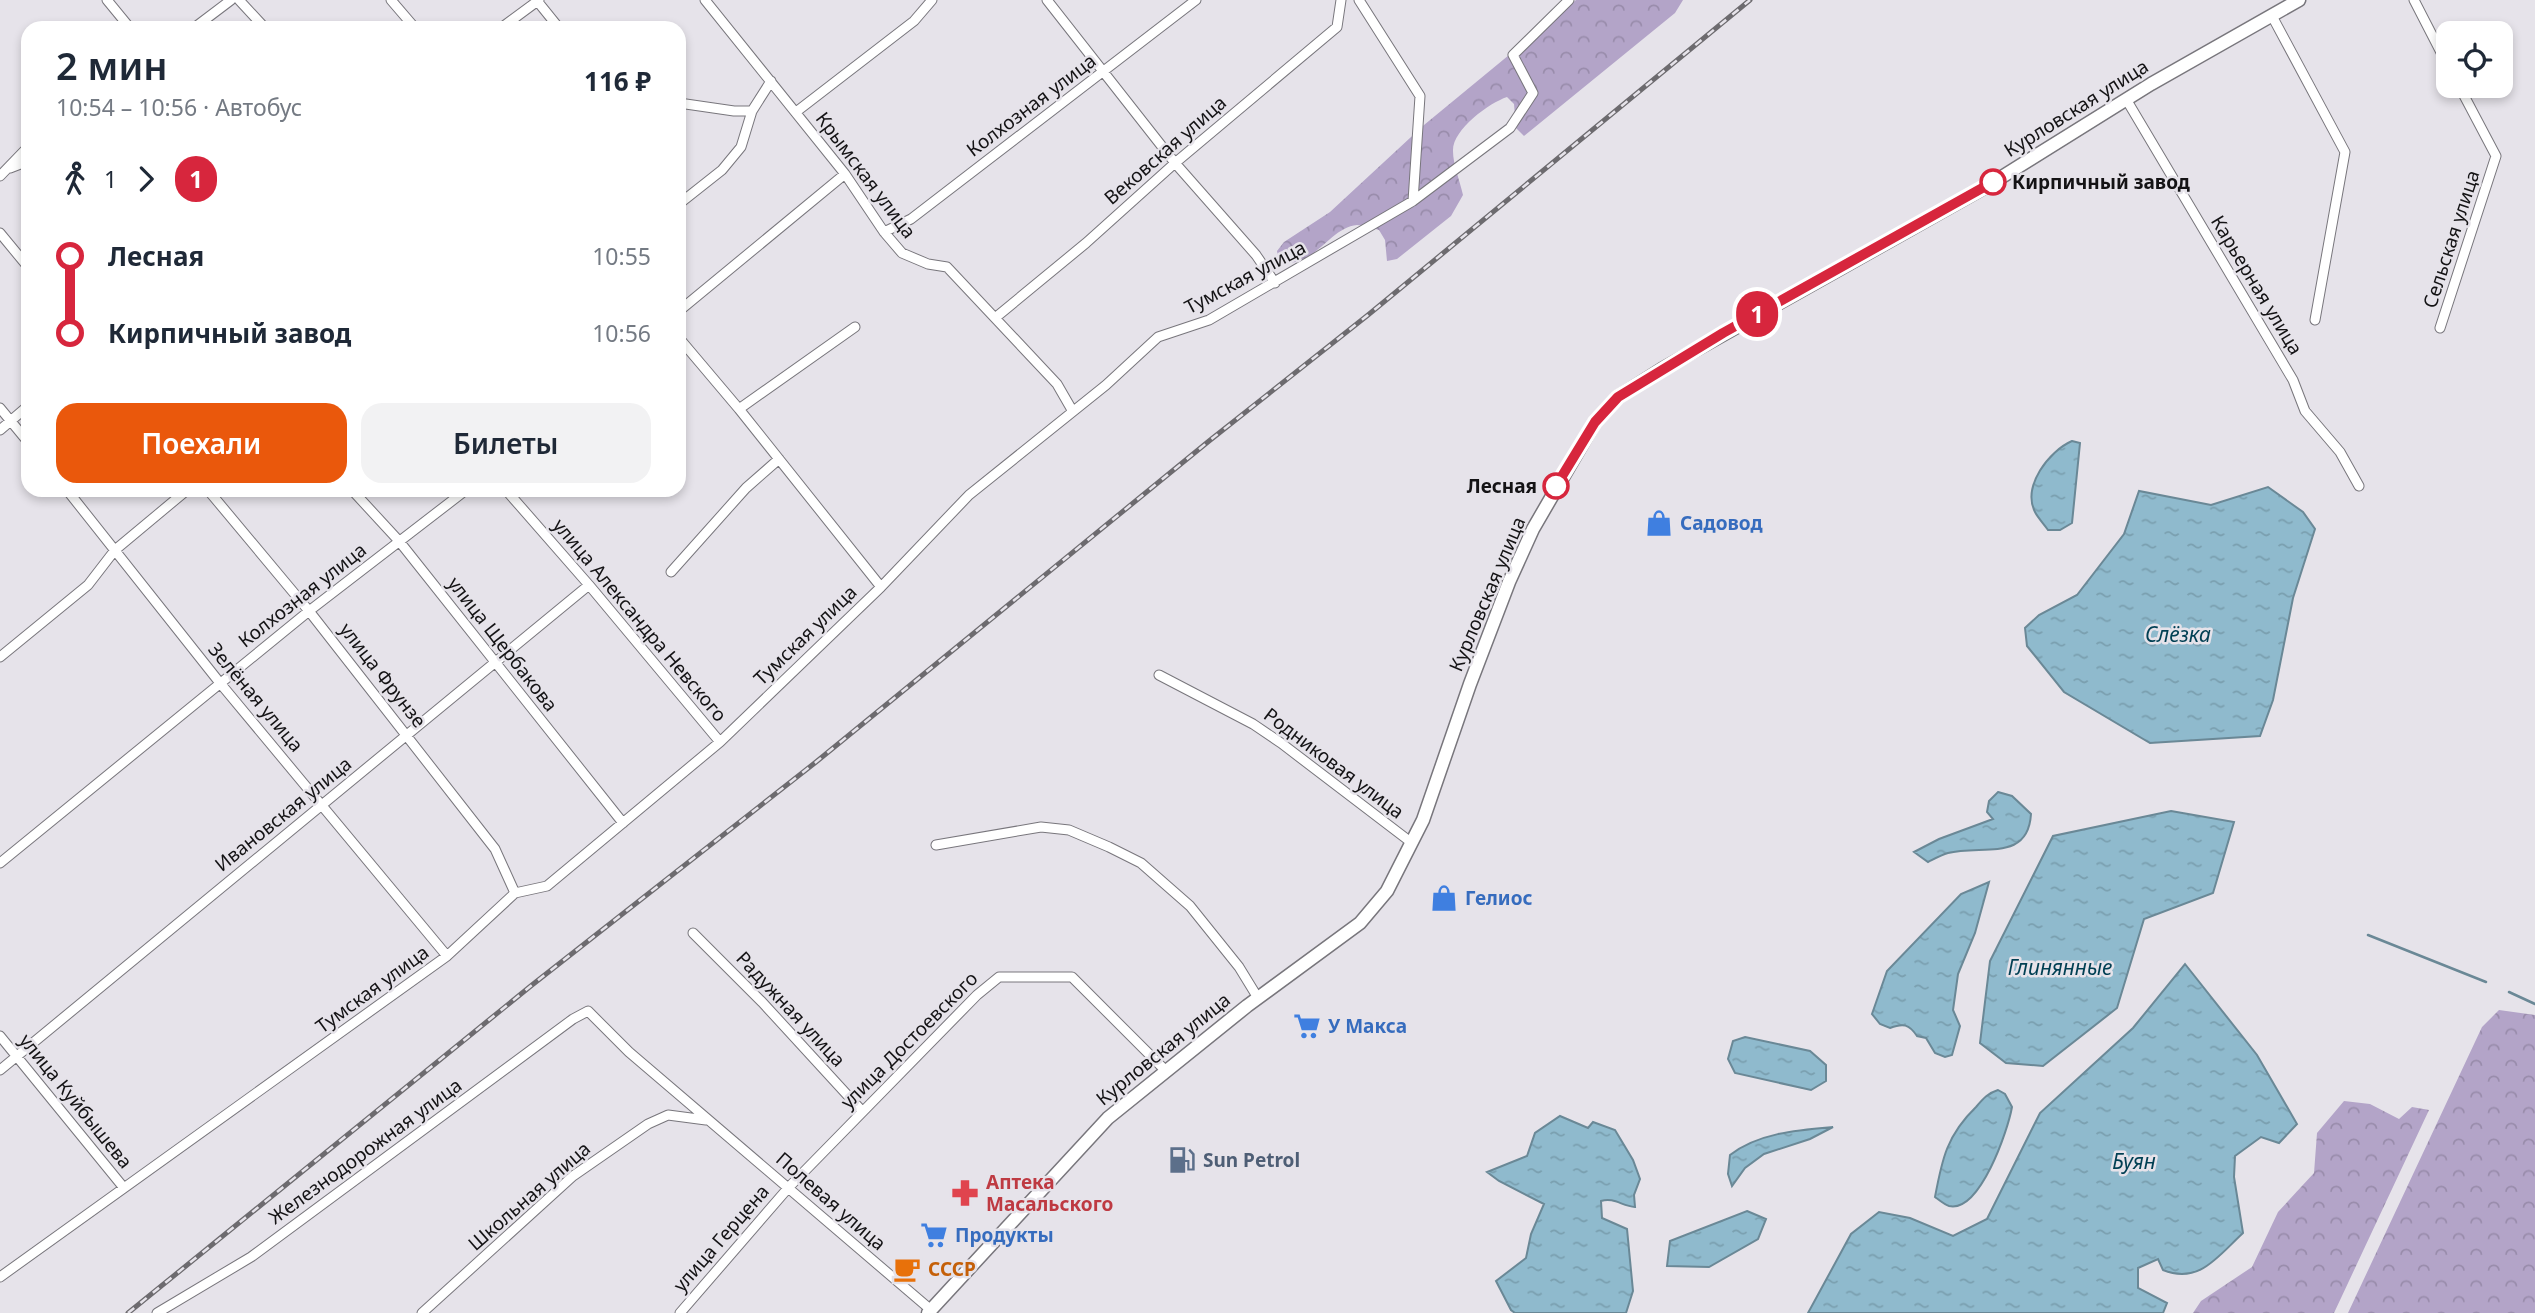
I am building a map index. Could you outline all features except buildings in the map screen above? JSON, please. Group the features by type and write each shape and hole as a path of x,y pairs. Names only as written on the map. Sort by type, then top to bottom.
{"main road":[{"name":"Курловская улица","path":"929,1312 1096,1129 1165,1070 1360,923 1387,891 1423,820 1470,684 1518,559 1552,494 1595,422 1607,407 1662,369 1989,185 2126,99 2299,0"}],"street":[{"path":"107,0 124,21"},
{"path":"203,21 231,0"},
{"path":"239,0 258,21"},
{"path":"391,0 409,21"},
{"name":"Крымская улица","path":"705,0 845,174 884,232 902,253 928,264 947,267 1057,384 1072,410"},
{"path":"796,112 914,21 932,0"},
{"path":"1047,0 1175,163 1256,256 1275,283"},
{"name":"Колхозная улица","path":"884,232 911,219 1196,0"},
{"name":"Вековская улица","path":"995,318 1337,27 1341,0"},
{"path":"1359,0 1420,96 1413,201"},
{"name":"Тумская улица","path":"0,1277 447,956 514,893 547,886 720,742 881,587 969,495 1106,385 1158,337 1209,320 1275,283 1413,201 1510,128 1533,93 1513,55 1569,0"},
{"path":"2414,0 2436,43"},
{"path":"511,21 539,1 554,21"},
{"path":"2272,16 2345,152 2315,320"},
{"path":"686,198 722,170 741,147 752,111 771,81"},
{"name":"Сельская улица","path":"2440,328 2496,156 2465,98"},
{"name":"Карьерная улица","path":"2126,99 2293,380 2305,411 2340,452 2360,485"},
{"path":"686,104 752,111"},
{"path":"0,176 21,154"},
{"path":"8,168 21,164"},
{"path":"686,305 845,174"},
{"path":"0,233 21,258"},
{"path":"740,410 855,327"},
{"path":"686,346 881,587"},
{"path":"0,408 21,433"},
{"path":"0,429 21,412"},
{"path":"671,572 746,488 779,459"},
{"name":"Зелёная улица","path":"73,497 220,682 447,956"},
{"path":"0,657 88,585 116,550 179,497"},
{"name":"улица Фрунзе","path":"214,497 309,611 495,849 514,893"},
{"name":"улица Щербакова","path":"358,497 399,541 623,823"},
{"name":"Колхозная улица","path":"0,863 220,682 457,497"},
{"name":"улица Александра Невского","path":"512,497 720,742"},
{"name":"Ивановская улица","path":"0,1070 589,585"},
{"name":"Родниковая улица","path":"1159,675 1253,724 1412,843"},
{"path":"936,845 1041,827 1069,830 1109,847 1141,863 1190,906 1240,967 1258,998"},
{"name":"Радужная улица","path":"693,933 762,1002 862,1111"},
{"name":"улица Достоевского","path":"789,1187 977,995 999,977 1072,976 1165,1070"},
{"name":"Полевая улица","path":"588,1011 629,1052 789,1187 929,1312"},
{"name":"Железнодорожная улица","path":"157,1313 251,1257 573,1019 588,1011"},
{"name":"улица Куйбышева","path":"0,1036 124,1188"},
{"name":"Школьная улица","path":"422,1313 573,1176 648,1124 668,1115 707,1120"},
{"name":"улица Герцена","path":"680,1313 789,1187"}],"green space":[{"path":"1576,0 1683,0 1675,13 1524,136 1516,128 1514,104 1507,97 1473,118 1454,143 1455,167 1463,195 1451,216 1397,259 1387,261 1385,240 1379,230 1357,225 1338,233 1301,260 1291,263 1279,261 1277,251 1284,242 1330,212 1424,125"},
{"path":"2499,1010 2535,1015 2535,1313 2348,1313 2482,1027"},
{"path":"2344,1101 2370,1104 2399,1119 2412,1107 2429,1110 2334,1313 2193,1313 2201,1301 2252,1267 2278,1212 2314,1173 2317,1133"}],"water":[{"path":"2072,441 2080,443 2072,523 2060,530 2048,530 2035,512 2032,491 2047,461"},
{"name":"Слёзка","path":"2268,487 2303,512 2315,529 2293,598 2273,700 2260,736 2150,743 2064,692 2027,646 2025,628 2039,615 2077,595 2124,534 2139,491 2211,505"},
{"path":"1998,792 2012,796 2031,814 2028,829 2021,840 2012,846 2001,848 1948,853 1928,862 1914,852 1939,839 1993,819 1987,812 1989,801"},
{"name":"Глинянные","path":"2171,811 2234,822 2213,893 2144,919 2117,1008 2043,1066 2006,1063 1980,1043 1990,961 2053,836"},
{"path":"1989,882 1975,933 1958,974 1953,1010 1960,1026 1952,1055 1945,1057 1935,1053 1926,1038 1917,1036 1908,1027 1899,1025 1890,1028 1880,1024 1872,1014 1887,971 1961,894"},
{"name":"Буян","path":"2185,964 2257,1055 2297,1124 2279,1143 2261,1137 2235,1156 2234,1177 2243,1233 2216,1259 2198,1271 2187,1274 2163,1270 2158,1259 2138,1268 2138,1288 2167,1303 2163,1313 1808,1313 1851,1234 1879,1212 1910,1218 1953,1236 1987,1219 2040,1113 2133,1028"},
{"path":"1745,1037 1810,1051 1826,1065 1826,1081 1811,1090 1735,1073 1728,1059 1733,1041"},
{"path":"1998,1090 2005,1094 2012,1107 1991,1168 1971,1197 1960,1205 1949,1206 1935,1197 1947,1148 1966,1117 1986,1097"},
{"path":"1560,1116 1588,1128 1593,1122 1615,1130 1633,1160 1640,1179 1634,1195 1635,1207 1610,1200 1601,1201 1602,1218 1627,1229 1633,1291 1626,1313 1515,1313 1496,1281 1526,1258 1531,1234 1544,1204 1487,1172 1527,1156 1535,1133"},
{"path":"1833,1127 1810,1139 1764,1154 1745,1168 1732,1186 1728,1174 1730,1155 1741,1148 1779,1134"},
{"path":"1747,1211 1766,1219 1758,1239 1709,1267 1667,1266 1670,1241"}],"waterway":[{"path":"2368,935 2486,982"},
{"path":"2509,992 2535,1004"}],"railway":[{"path":"128,1313 532,985 816,762 1209,441 1368,315 1750,0"}],"bus line":[{"name":"1","path":"1556,486 1595,422 1618,397 1723,333 1993,182"}],"place":[{"name":"Кирпичный завод","path":"1993,182"},
{"name":"Лесная","path":"1556,486"},
{"name":"Садовод","path":"1659,523"},
{"name":"Гелиос","path":"1444,898"},
{"name":"У Макса","path":"1307,1026"},
{"name":"Sun Petrol","path":"1182,1160"},
{"name":"Аптека Масальского","path":"965,1193"},
{"name":"Продукты","path":"934,1235"},
{"name":"СССР","path":"907,1269"}]}
